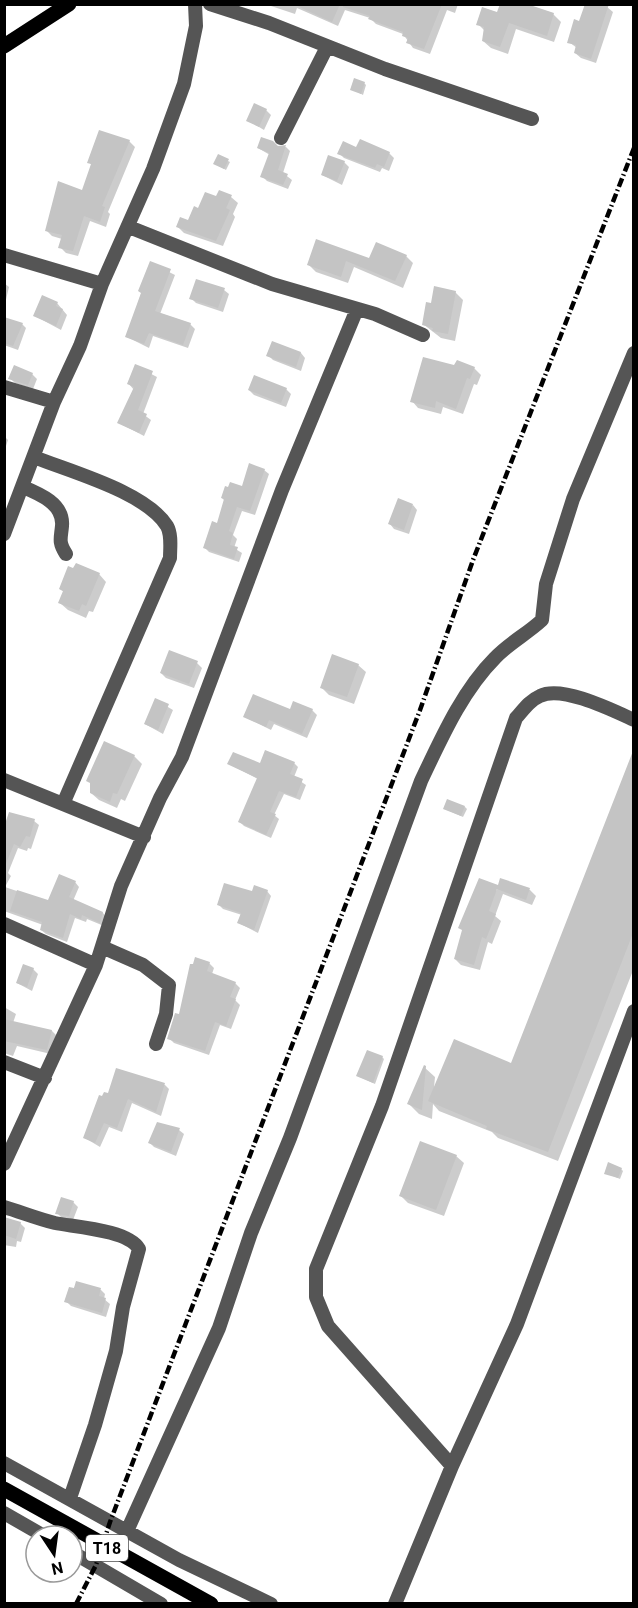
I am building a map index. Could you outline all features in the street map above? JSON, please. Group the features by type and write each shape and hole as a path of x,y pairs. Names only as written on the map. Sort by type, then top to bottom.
{"main road":[{"path":"4,46 69,4"},
{"name":"T18","path":"4,1489 24,1498 103,1546 211,1604"}],"street":[{"path":"4,534 10,503 23,487 54,402 80,346 102,284 129,227 184,84 196,26 195,4"},
{"path":"210,4 269,23 327,47 532,119"},
{"path":"281,138 327,47"},
{"path":"129,227 279,287 357,309 423,335"},
{"path":"4,255 102,284"},
{"path":"4,1164 96,965 122,886 182,757 282,490 357,309"},
{"path":"127,1531 219,1328 251,1233 290,1138 421,781 437,746 478,678 510,643 542,620 546,584 569,510 633,353"},
{"path":"4,387 54,402"},
{"path":"34,457 124,493 153,509 168,528 171,542 170,558 63,804"},
{"path":"23,487 37,493 58,508 62,522 59,541 66,554"},
{"path":"452,1466 328,1326 315,1297 316,1269 382,1106 516,718 529,702 542,694 555,693 570,695 633,720"},
{"path":"4,780 144,837"},
{"path":"4,924 96,965"},
{"path":"102,947 143,966 167,980 170,985 166,1014 156,1044"},
{"path":"394,1604 452,1466 517,1324 633,1011"},
{"path":"4,1062 45,1078"},
{"path":"4,1207 54,1223 110,1233 133,1242 139,1249 123,1307 116,1351 96,1425 70,1498"},
{"path":"4,1463 127,1531 271,1604"},
{"path":"24,1498 31,1476"},
{"path":"4,1514 24,1525"},
{"path":"84,1559 161,1604"}],"building":[{"path":"293,4 340,4 332,22"},
{"path":"343,4 442,4 424,49 406,43 408,38 402,36 403,32 368,19 370,16 343,7"},
{"path":"500,4 527,4 554,13 547,36 509,23 500,47 482,41 484,27 476,25 482,7 497,12"},
{"path":"585,4 609,4 591,59 574,53 576,45 567,43 574,19 579,21"},
{"path":"354,78 365,82 361,94 350,90"},
{"path":"254,103 267,109 259,127 246,121"},
{"path":"99,130 130,140 102,206 105,207 100,222 84,216 73,251 58,248 62,235 45,231 58,181 82,190 91,164 87,163"},
{"path":"261,137 273,141 278,146 286,145 278,170 288,174 283,185 260,177 269,153 257,148"},
{"path":"360,139 390,152 384,167 377,164 375,168 337,154 343,141 356,147"},
{"path":"218,154 229,159 224,169 213,164"},
{"path":"328,155 345,161 337,181 321,175"},
{"path":"219,190 232,195 226,208 230,210 216,241 176,227 180,217 188,220 194,206 198,208 205,192 216,196"},
{"path":"316,239 369,258 376,242 407,255 395,281 346,261 341,277 307,265"},
{"path":"150,261 171,269 155,311 191,323 183,345 149,333 144,344 125,337 141,293 138,291"},
{"path":"196,279 225,288 218,308 189,299"},
{"path":"434,286 456,291 448,334 432,331 433,328 422,325 426,302 431,303"},
{"path":"42,295 58,302 56,306 63,309 56,326 33,316"},
{"path":"4,317 23,323 13,346 4,343"},
{"path":"272,341 301,352 296,367 266,356"},
{"path":"423,357 454,365 457,360 475,367 470,379 467,378 456,409 436,401 435,408 410,402"},
{"path":"135,364 153,371 138,410 147,414 139,433 117,423 134,387 127,384"},
{"path":"14,365 33,373 28,385 8,379"},
{"path":"254,375 287,388 281,403 248,390"},
{"path":"249,463 265,469 250,511 237,507 229,531 233,533 230,545 238,547 234,559 203,548 212,521 217,523 225,486 228,487 230,482 242,486"},
{"path":"398,498 413,504 404,530 388,524"},
{"path":"76,563 100,573 86,606 82,604 79,611 58,603 63,591 59,589 68,566 73,568"},
{"path":"169,650 198,661 189,684 160,673"},
{"path":"332,654 359,664 347,697 320,688"},
{"path":"253,694 290,709 293,701 313,709 302,734 269,720 266,727 243,717"},
{"path":"155,698 169,704 158,730 144,724"},
{"path":"104,741 135,755 117,794 113,793 110,802 90,793 90,783 86,781"},
{"path":"265,750 295,762 290,774 303,779 296,797 279,791 270,812 276,814 266,835 238,822 257,778 227,764 233,752 260,763"},
{"path":"633,751 633,933 548,1152 486,1129 487,1126 428,1101 454,1039 511,1063"},
{"path":"447,799 465,806 461,816 443,809"},
{"path":"9,812 35,819 30,837 26,836 20,847 14,844 5,866 4,827"},
{"path":"59,874 76,881 69,897 103,912 100,923 82,915 81,919 70,914 63,938 40,930 42,922 10,911 17,890 48,900"},
{"path":"479,878 498,885 500,878 530,888 526,900 497,889 489,911 496,914 486,939 482,937 474,965 454,959 462,930 458,928"},
{"path":"224,883 252,891 254,885 268,890 254,930 237,923 241,913 217,905"},
{"path":"195,957 210,962 207,971 236,982 230,997 236,999 226,1026 215,1022 205,1051 167,1039 175,1013 179,1014 190,964 193,964"},
{"path":"23,964 34,968 27,987 16,983"},
{"path":"4,1019 52,1030 47,1050 4,1041"},
{"path":"367,1050 383,1056 373,1083 356,1076"},
{"path":"424,1065 426,1066 422,1110 407,1104"},
{"path":"116,1068 165,1083 156,1112 128,1099 117,1128 104,1123 95,1143 83,1138 99,1095 102,1096 104,1092 108,1093"},
{"path":"157,1122 180,1128 171,1152 148,1143"},
{"path":"420,1141 457,1155 436,1210 399,1196"},
{"path":"608,1162 622,1168 618,1178 604,1174"},
{"path":"61,1197 74,1201 69,1216 55,1214"},
{"path":"4,1217 21,1222 16,1239 4,1235"},
{"path":"76,1281 101,1288 99,1296 106,1298 102,1313 64,1302 69,1287 74,1288"}],"railway":[{"path":"76,1604 96,1565 110,1522 420,710 473,560 634,148"}]}
